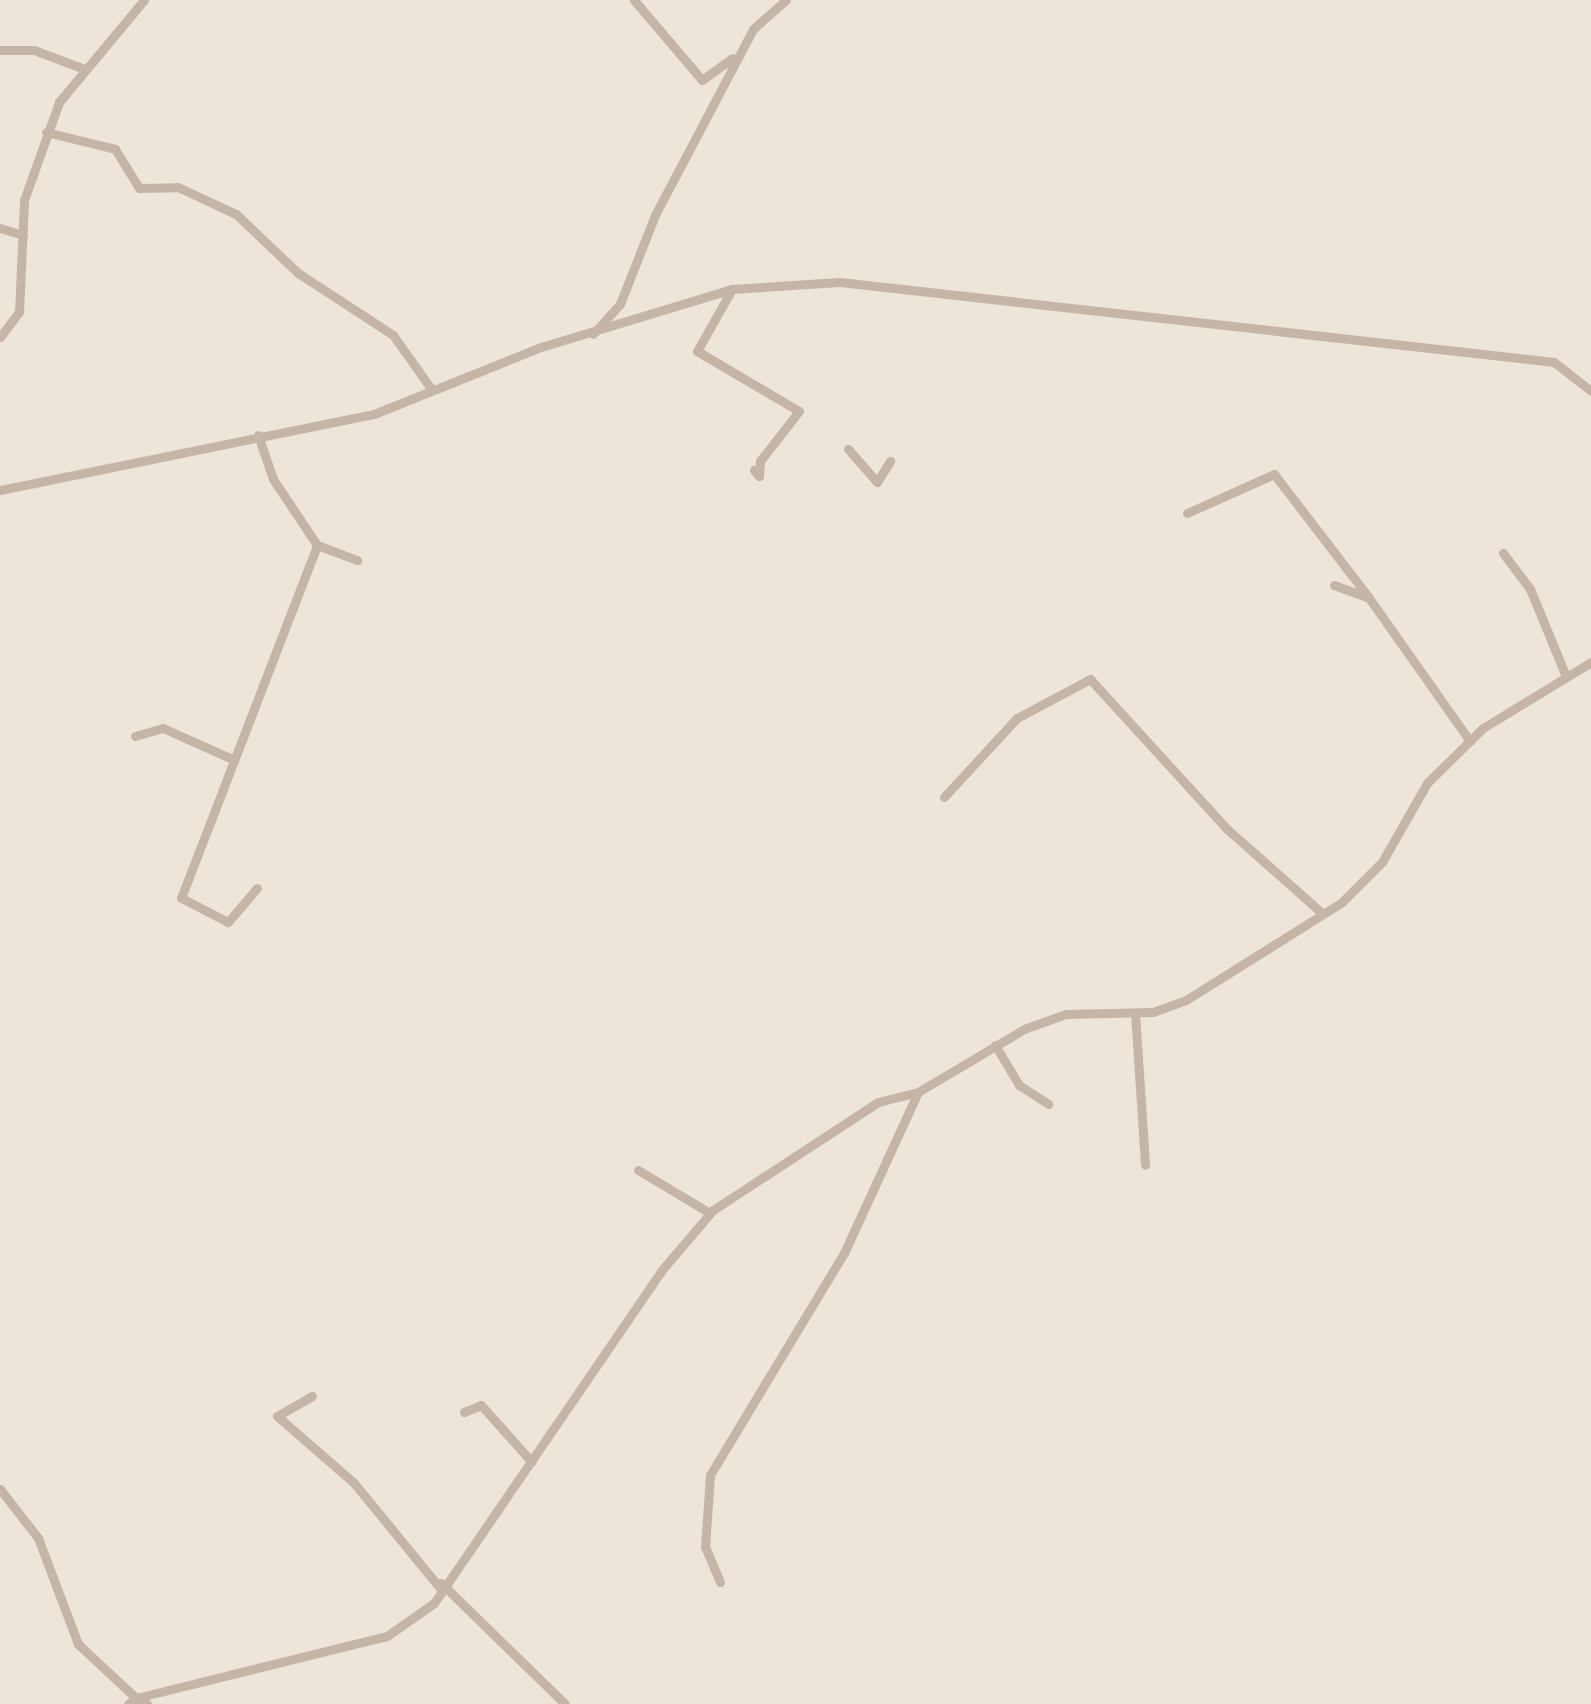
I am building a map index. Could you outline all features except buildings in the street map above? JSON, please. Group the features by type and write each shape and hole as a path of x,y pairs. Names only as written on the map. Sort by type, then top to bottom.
{"street":[{"path":"0,337 24,292 24,200 46,132 82,68 144,0"},
{"path":"634,0 702,80 725,68 753,29 786,0"},
{"path":"591,336 620,304 656,215 753,29"},
{"path":"0,50 34,50 82,68"},
{"path":"46,132 115,149 139,188 178,188 236,214 298,273 393,335 433,390"},
{"path":"0,228 23,235"},
{"path":"0,490 374,414 542,346 591,336 732,290 840,282 1555,362 1591,391"},
{"path":"732,290 697,351 799,411 760,460 759,476 754,470"},
{"path":"258,435 273,479 317,545 357,560"},
{"path":"848,448 877,482 890,461"},
{"path":"1187,513 1274,474 1470,741"},
{"path":"257,888 228,922 181,898 230,758 317,545"},
{"path":"1503,553 1530,589 1565,674"},
{"path":"1334,586 1369,598"},
{"path":"132,1701 387,1636 434,1603 440,1585 532,1462 661,1271 710,1213 878,1102 918,1091 995,1046 1066,1014 1135,1013 1186,1000 1323,914 1382,862 1427,783 1470,741 1565,674 1591,662"},
{"path":"944,797 1017,718 1090,679 1227,829 1323,914"},
{"path":"135,736 163,728 230,758"},
{"path":"1135,1013 1145,1165"},
{"path":"995,1046 1019,1085 1048,1104"},
{"path":"721,1582 704,1530 710,1475 844,1253 918,1091"},
{"path":"638,1170 710,1213"},
{"path":"312,1396 277,1416 353,1483 440,1585 565,1704"},
{"path":"464,1412 481,1405 532,1462"},
{"path":"0,1489 38,1538 78,1644 132,1701 147,1704"}]}
